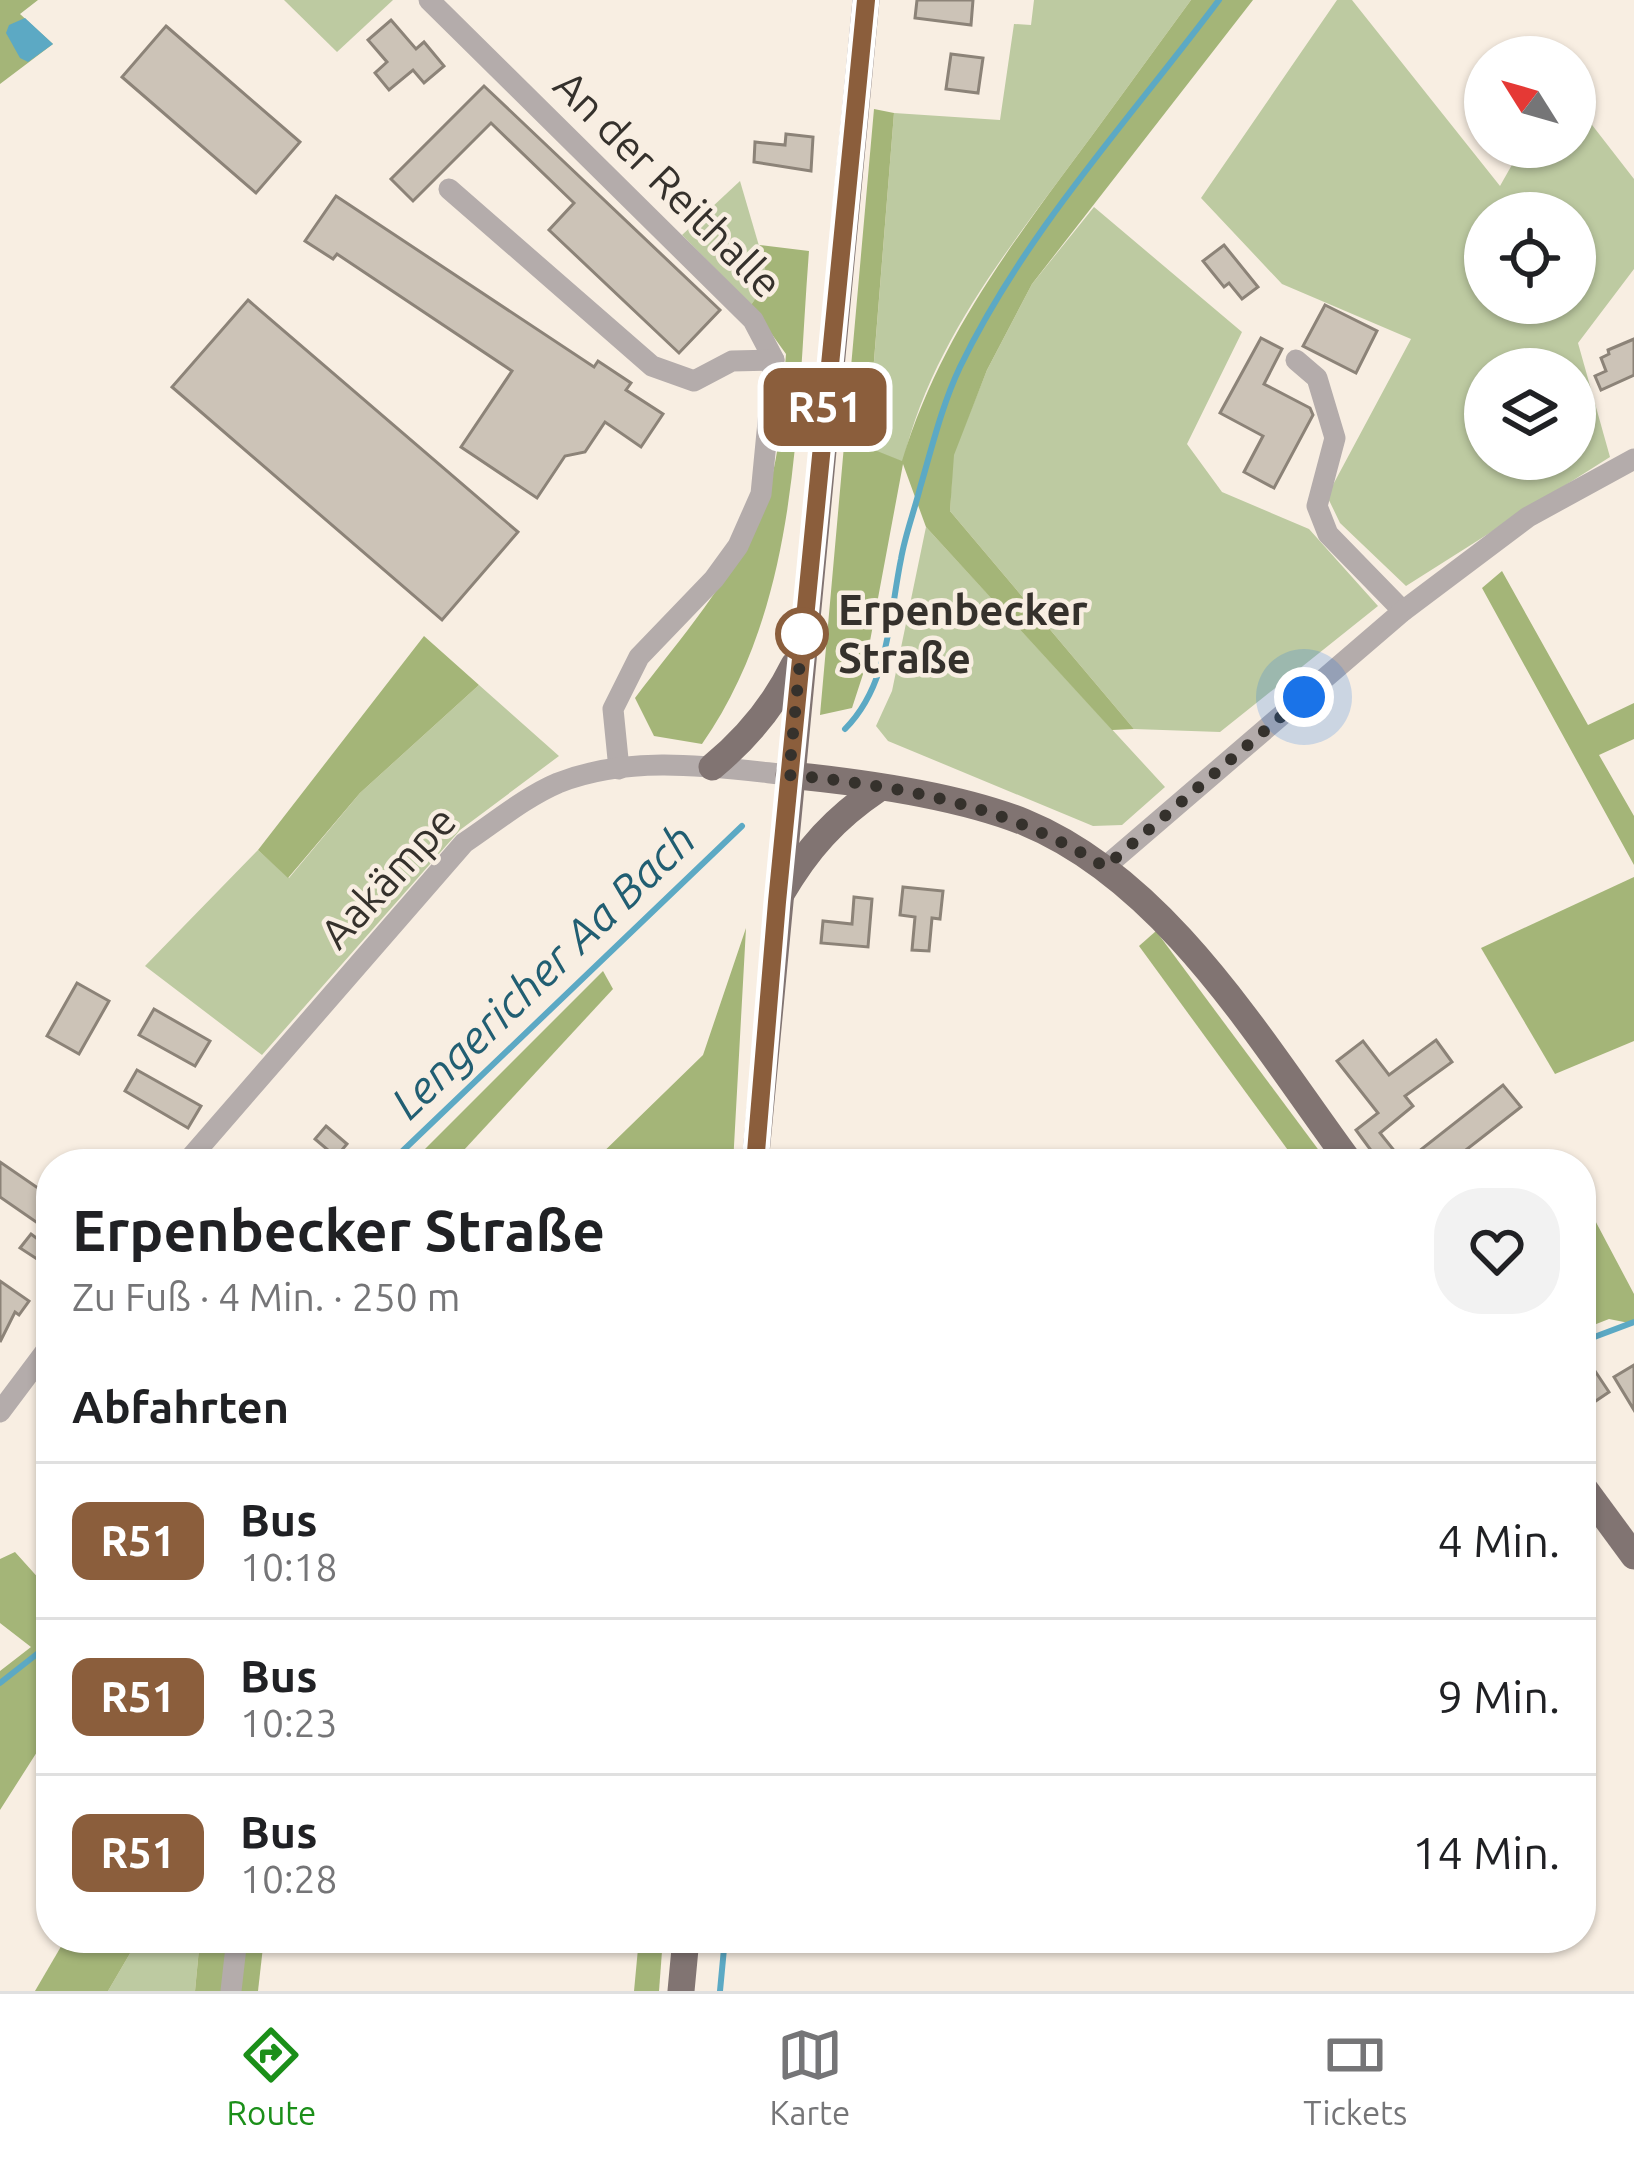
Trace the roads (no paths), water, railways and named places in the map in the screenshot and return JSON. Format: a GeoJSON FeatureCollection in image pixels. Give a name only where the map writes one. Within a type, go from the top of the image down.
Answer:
{"type":"FeatureCollection","features":[{"type":"Feature","properties":{"kind":"main road"},"geometry":{"type":"LineString","coordinates":[[756,1149],[866,0]]}},
{"type":"Feature","properties":{"kind":"main road"},"geometry":{"type":"LineString","coordinates":[[712,767],[781,693],[801,650]]}},
{"type":"Feature","properties":{"kind":"main road"},"geometry":{"type":"LineString","coordinates":[[789,775],[979,807],[1024,822],[1105,867],[1172,927],[1341,1149]]}},
{"type":"Feature","properties":{"kind":"main road"},"geometry":{"type":"LineString","coordinates":[[777,902],[814,842],[840,815],[878,789]]}},
{"type":"Feature","properties":{"kind":"main road"},"geometry":{"type":"LineString","coordinates":[[1596,1504],[1633,1552]]}},
{"type":"Feature","properties":{"kind":"main road"},"geometry":{"type":"LineString","coordinates":[[681,1991],[685,1953]]}},
{"type":"Feature","properties":{"kind":"street","name":"An der Reithalle"},"geometry":{"type":"LineString","coordinates":[[429,0],[753,320],[774,360],[761,494],[738,546],[714,579],[639,657],[613,709],[619,769]]}},
{"type":"Feature","properties":{"kind":"street"},"geometry":{"type":"LineString","coordinates":[[448,189],[652,366],[694,381],[732,361],[774,360]]}},
{"type":"Feature","properties":{"kind":"street"},"geometry":{"type":"LineString","coordinates":[[1296,360],[1317,378],[1335,438],[1317,506],[1328,534],[1403,611]]}},
{"type":"Feature","properties":{"kind":"street"},"geometry":{"type":"LineString","coordinates":[[1105,867],[1403,611],[1528,517],[1634,459]]}},
{"type":"Feature","properties":{"kind":"street","name":"Aakämpe"},"geometry":{"type":"LineString","coordinates":[[198,1149],[464,843],[559,783],[619,769],[653,764],[789,775]]}},
{"type":"Feature","properties":{"kind":"street"},"geometry":{"type":"LineString","coordinates":[[0,1412],[36,1364]]}},
{"type":"Feature","properties":{"kind":"street"},"geometry":{"type":"LineString","coordinates":[[231,1991],[235,1953]]}},
{"type":"Feature","properties":{"kind":"water"},"geometry":{"type":"Polygon","coordinates":[[[25,18],[53,44],[28,62],[20,58],[6,33],[9,25],[25,18]]]}},
{"type":"Feature","properties":{"kind":"waterway","name":"Lengericher Aa Bach"},"geometry":{"type":"LineString","coordinates":[[845,729],[860,711],[879,671],[905,541],[960,367],[986,317],[1047,223],[1219,0]]}},
{"type":"Feature","properties":{"kind":"waterway","name":"Lengericher Aa Bach"},"geometry":{"type":"LineString","coordinates":[[405,1149],[742,826]]}},
{"type":"Feature","properties":{"kind":"waterway"},"geometry":{"type":"LineString","coordinates":[[1596,1336],[1634,1322]]}},
{"type":"Feature","properties":{"kind":"waterway","name":"Lengericher Aa Bach"},"geometry":{"type":"LineString","coordinates":[[0,1683],[36,1655]]}},
{"type":"Feature","properties":{"kind":"waterway"},"geometry":{"type":"LineString","coordinates":[[720,1991],[724,1953]]}},
{"type":"Feature","properties":{"kind":"place","name":"Erpenbecker Straße"},"geometry":{"type":"Point","coordinates":[802,634]}}]}
